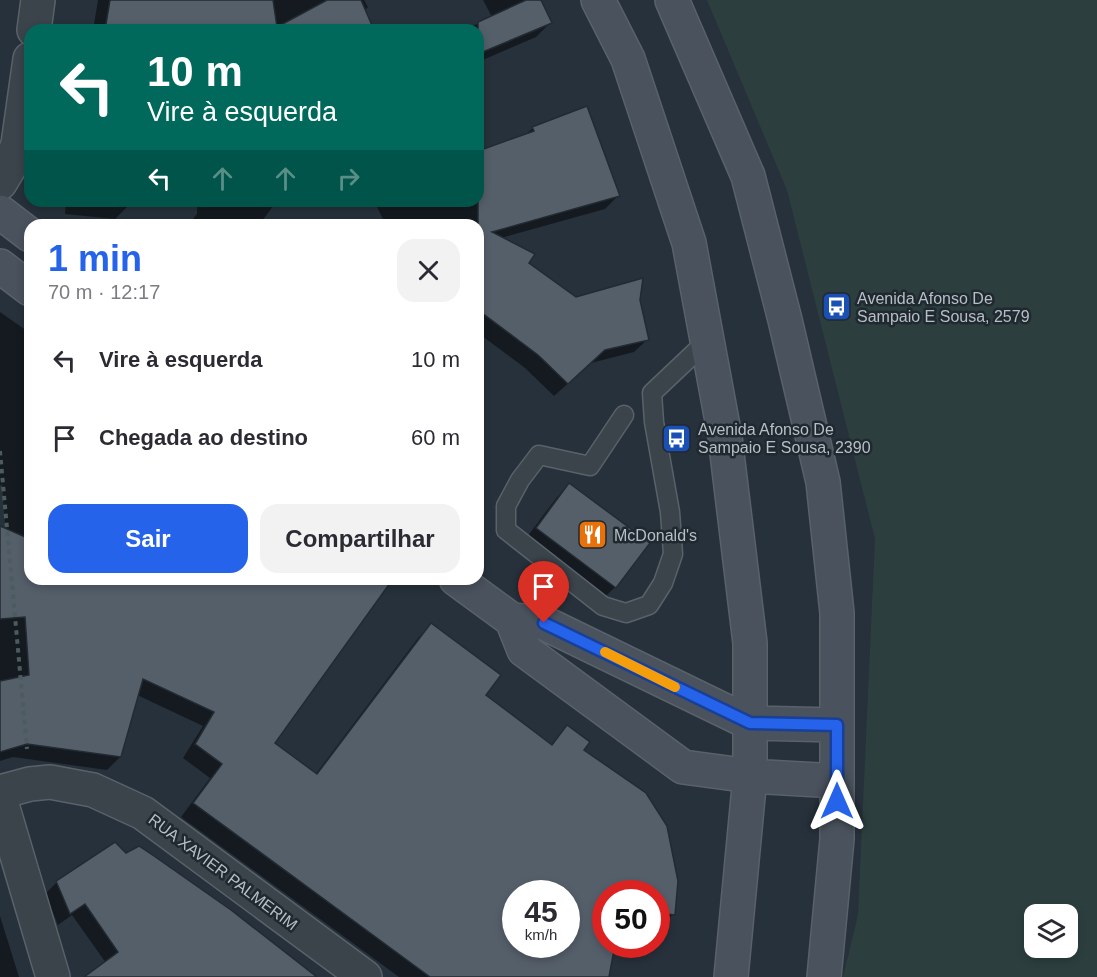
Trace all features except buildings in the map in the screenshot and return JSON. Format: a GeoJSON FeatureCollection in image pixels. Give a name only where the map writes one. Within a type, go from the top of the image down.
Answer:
{"type":"FeatureCollection","features":[{"type":"Feature","properties":{"kind":"main road"},"geometry":{"type":"LineString","coordinates":[[598,0],[628,58],[689,243],[725,437],[750,643],[750,776],[731,977]]}},
{"type":"Feature","properties":{"kind":"main road"},"geometry":{"type":"LineString","coordinates":[[672,0],[748,176],[823,482],[837,613],[837,839],[824,977]]}},
{"type":"Feature","properties":{"kind":"main road"},"geometry":{"type":"LineString","coordinates":[[0,212],[24,230]]}},
{"type":"Feature","properties":{"kind":"main road"},"geometry":{"type":"LineString","coordinates":[[0,266],[24,284]]}},
{"type":"Feature","properties":{"kind":"main road"},"geometry":{"type":"LineString","coordinates":[[464,585],[512,620],[544,623],[750,723],[837,725]]}},
{"type":"Feature","properties":{"kind":"main road"},"geometry":{"type":"LineString","coordinates":[[512,620],[524,650],[683,767],[750,776],[837,782]]}},
{"type":"Feature","properties":{"kind":"street"},"geometry":{"type":"LineString","coordinates":[[35,24],[38,0]]}},
{"type":"Feature","properties":{"kind":"street"},"geometry":{"type":"LineString","coordinates":[[0,183],[9,168],[18,144],[24,102]]}},
{"type":"Feature","properties":{"kind":"street","name":"RUA XAVIER PALMERIM"},"geometry":{"type":"LineString","coordinates":[[15,788],[50,783],[93,790],[143,813],[365,977]]}},
{"type":"Feature","properties":{"kind":"street"},"geometry":{"type":"LineString","coordinates":[[0,798],[53,977]]}},
{"type":"Feature","properties":{"kind":"lane"},"geometry":{"type":"LineString","coordinates":[[624,415],[590,466],[539,455],[520,480],[506,506],[506,530],[603,606],[626,612],[649,605],[663,583],[673,554],[670,512],[654,422],[652,393],[708,341]]}},
{"type":"Feature","properties":{"kind":"path"},"geometry":{"type":"LineString","coordinates":[[0,451],[15,788]]}},
{"type":"Feature","properties":{"kind":"green space"},"geometry":{"type":"Polygon","coordinates":[[[707,0],[1097,0],[1097,977],[843,977],[858,915],[875,539],[787,190],[707,0]]]}},
{"type":"Feature","properties":{"kind":"slow traffic"},"geometry":{"type":"LineString","coordinates":[[605,652],[675,687]]}},
{"type":"Feature","properties":{"kind":"place","name":"Avenida Afonso De Sampaio E Sousa, 2579"},"geometry":{"type":"Point","coordinates":[836,307]}},
{"type":"Feature","properties":{"kind":"place","name":"Avenida Afonso De Sampaio E Sousa, 2390"},"geometry":{"type":"Point","coordinates":[677,438]}},
{"type":"Feature","properties":{"kind":"place","name":"McDonald's"},"geometry":{"type":"Point","coordinates":[593,535]}},
{"type":"Feature","properties":{"kind":"route"},"geometry":{"type":"LineString","coordinates":[[544,623],[750,723],[837,725],[837,801]]}}]}
